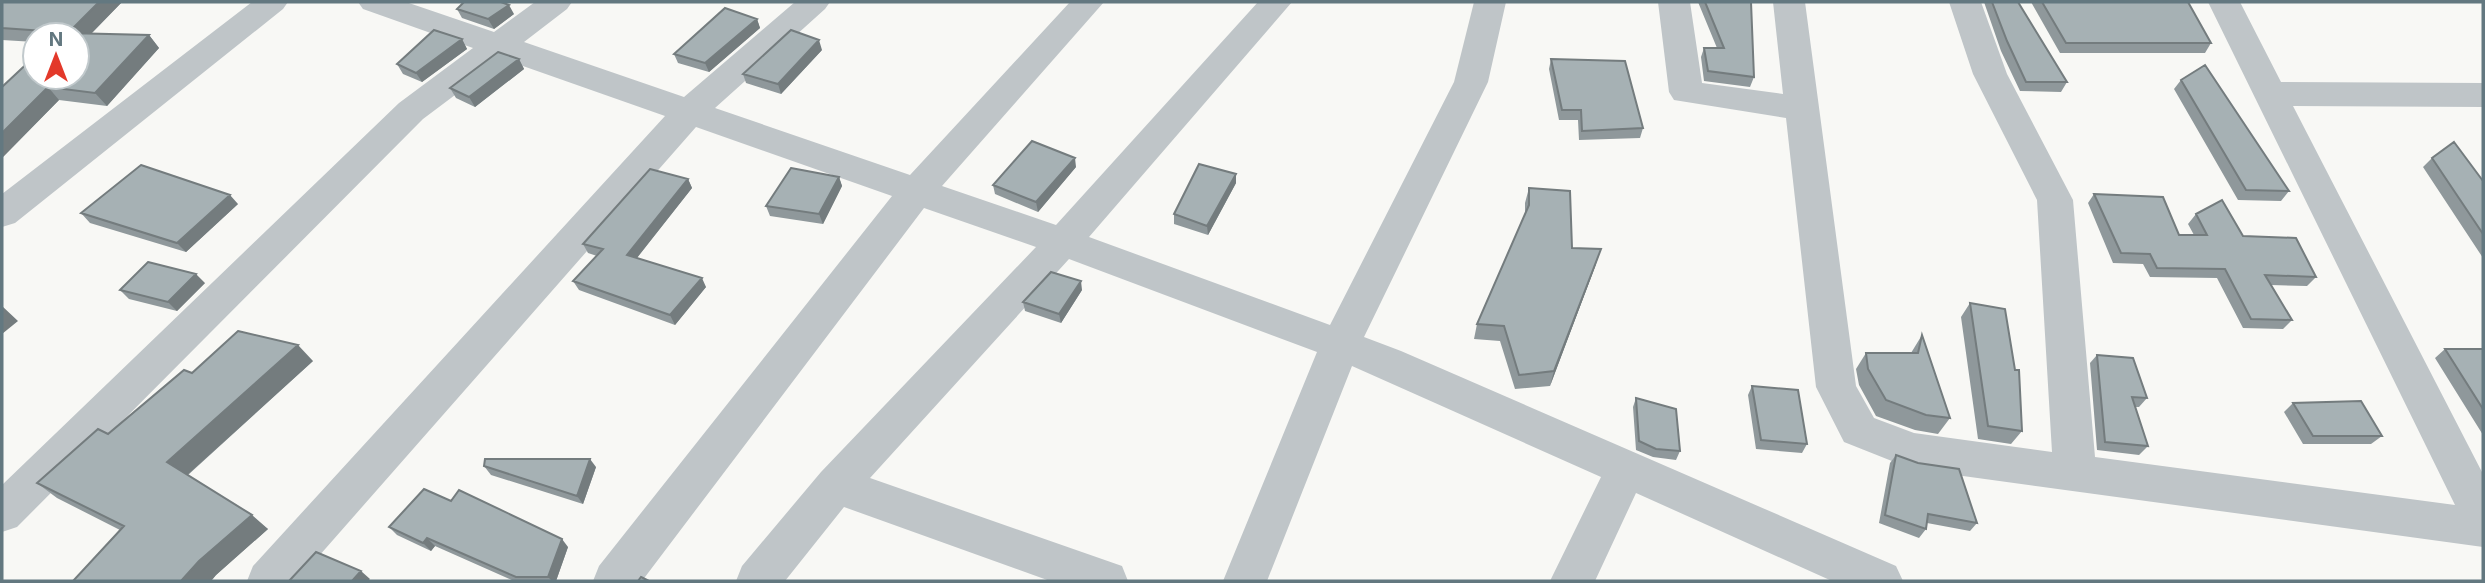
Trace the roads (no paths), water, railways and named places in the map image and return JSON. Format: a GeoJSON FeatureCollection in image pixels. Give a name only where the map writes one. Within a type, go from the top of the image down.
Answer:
{"type":"FeatureCollection","features":[{"type":"Feature","properties":{"kind":"street"},"geometry":{"type":"LineString","coordinates":[[2,213],[272,2]]}},
{"type":"Feature","properties":{"kind":"street"},"geometry":{"type":"LineString","coordinates":[[374,2],[1063,242],[1387,362],[1880,581]]}},
{"type":"Feature","properties":{"kind":"street"},"geometry":{"type":"LineString","coordinates":[[2,513],[411,111],[556,2]]}},
{"type":"Feature","properties":{"kind":"street"},"geometry":{"type":"LineString","coordinates":[[269,581],[689,112],[814,2]]}},
{"type":"Feature","properties":{"kind":"street"},"geometry":{"type":"LineString","coordinates":[[615,581],[917,191],[1088,2]]}},
{"type":"Feature","properties":{"kind":"street"},"geometry":{"type":"LineString","coordinates":[[758,581],[836,485],[1063,242],[1276,2]]}},
{"type":"Feature","properties":{"kind":"street"},"geometry":{"type":"LineString","coordinates":[[1245,581],[1340,345],[1471,82],[1490,2]]}},
{"type":"Feature","properties":{"kind":"street"},"geometry":{"type":"LineString","coordinates":[[1674,2],[1686,92],[1803,109]]}},
{"type":"Feature","properties":{"kind":"street"},"geometry":{"type":"LineString","coordinates":[[1789,2],[1836,387],[1859,430],[1912,451],[2075,473],[2480,508]]}},
{"type":"Feature","properties":{"kind":"street"},"geometry":{"type":"LineString","coordinates":[[1965,2],[1990,74],[2055,200],[2075,473]]}},
{"type":"Feature","properties":{"kind":"street"},"geometry":{"type":"LineString","coordinates":[[2224,2],[2480,508]]}},
{"type":"Feature","properties":{"kind":"street"},"geometry":{"type":"LineString","coordinates":[[2269,94],[2483,95]]}},
{"type":"Feature","properties":{"kind":"street"},"geometry":{"type":"LineString","coordinates":[[1572,581],[1626,469]]}},
{"type":"Feature","properties":{"kind":"street"},"geometry":{"type":"LineString","coordinates":[[836,485],[1106,581]]}}]}
